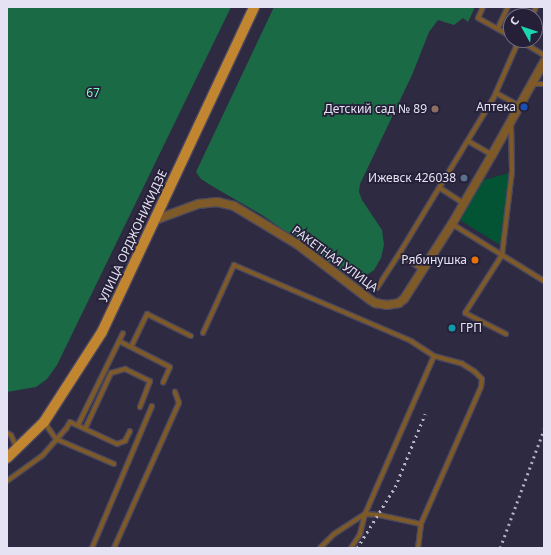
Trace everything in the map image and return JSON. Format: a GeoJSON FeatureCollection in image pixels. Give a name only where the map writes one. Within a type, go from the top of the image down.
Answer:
{"type":"FeatureCollection","features":[{"type":"Feature","properties":{"kind":"main road","name":"УЛИЦА ОРДЖОНИКИДЗЕ"},"geometry":{"type":"LineString","coordinates":[[9,456],[44,422],[102,332],[254,7]]}},
{"type":"Feature","properties":{"kind":"street","name":"РАКЕТНАЯ УЛИЦА"},"geometry":{"type":"LineString","coordinates":[[155,220],[198,204],[217,202],[234,206],[297,244],[369,299],[381,304],[393,305],[404,299],[452,224],[533,84],[544,62]]}},
{"type":"Feature","properties":{"kind":"lane"},"geometry":{"type":"LineString","coordinates":[[483,7],[478,18],[503,31]]}},
{"type":"Feature","properties":{"kind":"lane"},"geometry":{"type":"LineString","coordinates":[[498,28],[508,7]]}},
{"type":"Feature","properties":{"kind":"lane"},"geometry":{"type":"LineString","coordinates":[[377,288],[440,188],[496,93],[516,48]]}},
{"type":"Feature","properties":{"kind":"lane"},"geometry":{"type":"LineString","coordinates":[[532,48],[544,55]]}},
{"type":"Feature","properties":{"kind":"lane"},"geometry":{"type":"LineString","coordinates":[[533,84],[544,84]]}},
{"type":"Feature","properties":{"kind":"lane"},"geometry":{"type":"LineString","coordinates":[[496,93],[519,107]]}},
{"type":"Feature","properties":{"kind":"lane"},"geometry":{"type":"LineString","coordinates":[[506,334],[465,313],[502,255],[512,171],[511,122]]}},
{"type":"Feature","properties":{"kind":"lane"},"geometry":{"type":"LineString","coordinates":[[468,141],[492,156]]}},
{"type":"Feature","properties":{"kind":"lane"},"geometry":{"type":"LineString","coordinates":[[440,188],[463,203]]}},
{"type":"Feature","properties":{"kind":"lane"},"geometry":{"type":"LineString","coordinates":[[452,224],[544,281]]}},
{"type":"Feature","properties":{"kind":"lane"},"geometry":{"type":"LineString","coordinates":[[399,254],[423,270]]}},
{"type":"Feature","properties":{"kind":"lane"},"geometry":{"type":"LineString","coordinates":[[203,333],[234,265],[411,341],[434,356],[461,363],[482,378],[481,387],[421,524],[418,548]]}},
{"type":"Feature","properties":{"kind":"lane"},"geometry":{"type":"LineString","coordinates":[[131,347],[146,314],[191,336]]}},
{"type":"Feature","properties":{"kind":"lane"},"geometry":{"type":"LineString","coordinates":[[78,425],[123,333]]}},
{"type":"Feature","properties":{"kind":"lane"},"geometry":{"type":"LineString","coordinates":[[119,341],[170,368],[163,383]]}},
{"type":"Feature","properties":{"kind":"lane"},"geometry":{"type":"LineString","coordinates":[[351,548],[360,534],[365,514],[434,356]]}},
{"type":"Feature","properties":{"kind":"lane"},"geometry":{"type":"LineString","coordinates":[[85,429],[111,374],[125,369],[150,381],[140,407]]}},
{"type":"Feature","properties":{"kind":"lane"},"geometry":{"type":"LineString","coordinates":[[114,548],[179,403],[175,392]]}},
{"type":"Feature","properties":{"kind":"lane"},"geometry":{"type":"LineString","coordinates":[[92,548],[152,406]]}},
{"type":"Feature","properties":{"kind":"lane"},"geometry":{"type":"LineString","coordinates":[[44,422],[56,439],[114,464]]}},
{"type":"Feature","properties":{"kind":"lane"},"geometry":{"type":"LineString","coordinates":[[7,480],[43,455],[66,429],[70,422],[117,444],[125,441],[130,431]]}},
{"type":"Feature","properties":{"kind":"lane"},"geometry":{"type":"LineString","coordinates":[[7,433],[11,435],[16,444],[9,456]]}},
{"type":"Feature","properties":{"kind":"lane"},"geometry":{"type":"LineString","coordinates":[[320,548],[334,534],[365,514],[378,515],[421,524]]}},
{"type":"Feature","properties":{"kind":"green space","name":"67"},"geometry":{"type":"Polygon","coordinates":[[[7,7],[231,7],[57,365],[47,379],[36,387],[7,392],[7,7]]]}},
{"type":"Feature","properties":{"kind":"green space"},"geometry":{"type":"Polygon","coordinates":[[[274,7],[475,7],[468,22],[463,18],[454,25],[438,20],[429,32],[412,75],[360,184],[359,192],[362,200],[382,230],[384,245],[381,258],[374,270],[361,279],[347,274],[262,215],[201,179],[196,172],[274,7]]]}},
{"type":"Feature","properties":{"kind":"green space"},"geometry":{"type":"Polygon","coordinates":[[[509,173],[500,245],[458,219],[484,180],[509,173]]]}},
{"type":"Feature","properties":{"kind":"railway"},"geometry":{"type":"LineString","coordinates":[[357,548],[395,487],[425,414]]}},
{"type":"Feature","properties":{"kind":"railway"},"geometry":{"type":"LineString","coordinates":[[500,548],[544,429]]}},
{"type":"Feature","properties":{"kind":"place","name":"Аптека"},"geometry":{"type":"Point","coordinates":[524,107]}},
{"type":"Feature","properties":{"kind":"place","name":"Детский сад № 89"},"geometry":{"type":"Point","coordinates":[435,109]}},
{"type":"Feature","properties":{"kind":"place","name":"Ижевск 426038"},"geometry":{"type":"Point","coordinates":[464,178]}},
{"type":"Feature","properties":{"kind":"place","name":"Рябинушка"},"geometry":{"type":"Point","coordinates":[475,260]}},
{"type":"Feature","properties":{"kind":"place","name":"ГРП"},"geometry":{"type":"Point","coordinates":[452,328]}}]}
